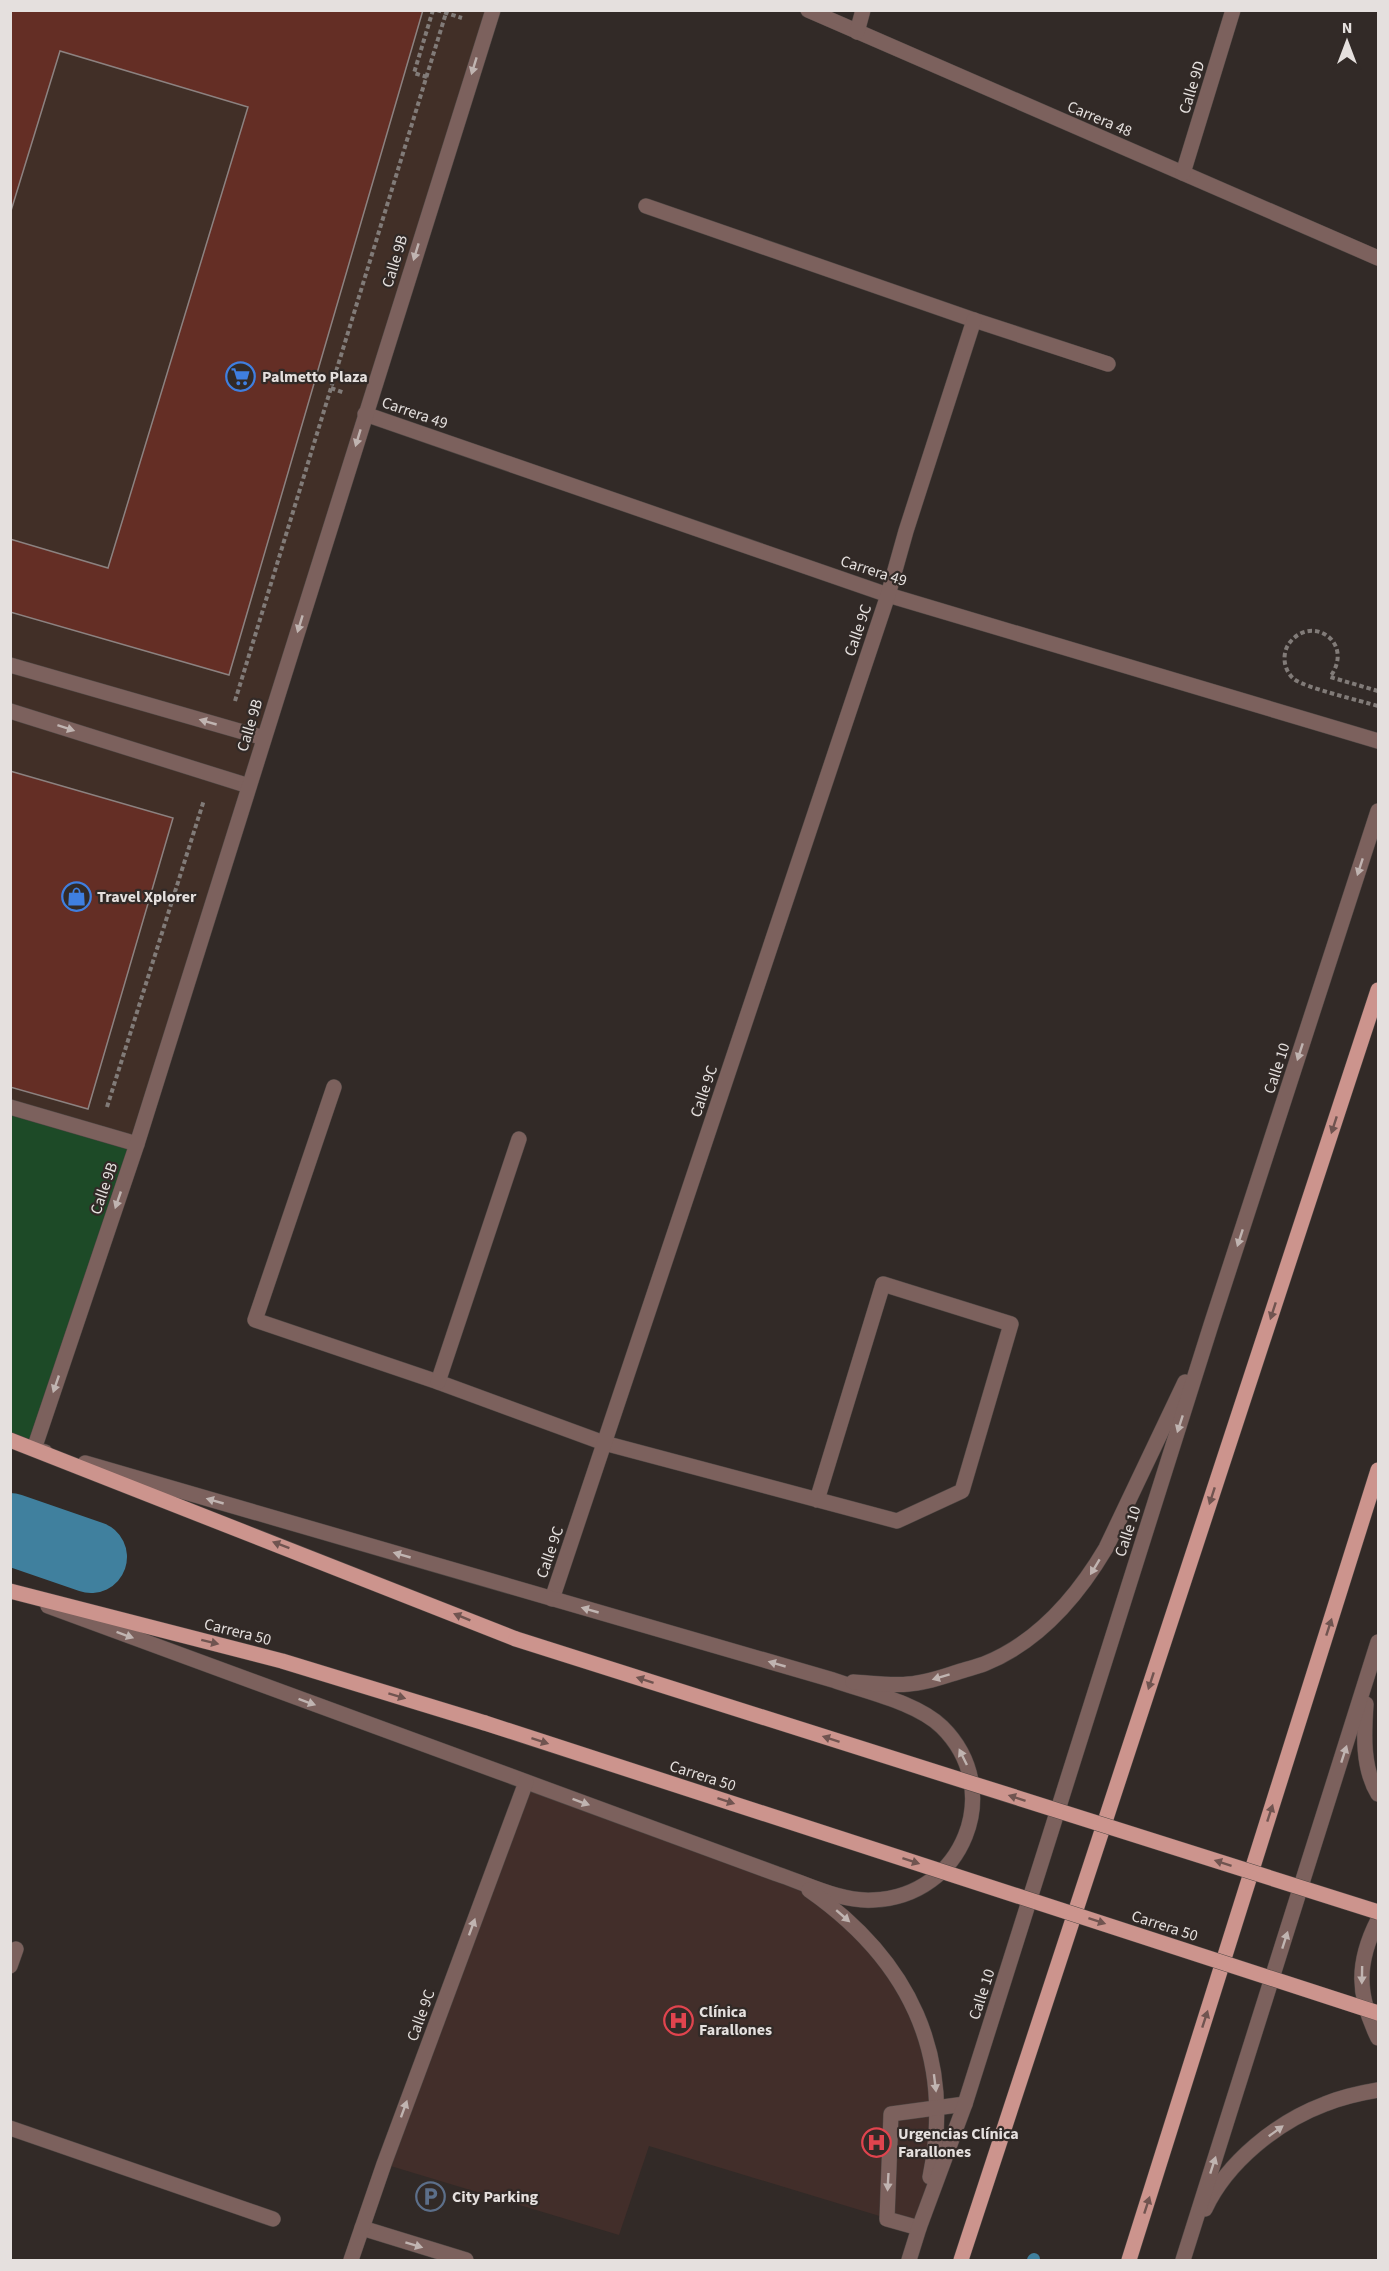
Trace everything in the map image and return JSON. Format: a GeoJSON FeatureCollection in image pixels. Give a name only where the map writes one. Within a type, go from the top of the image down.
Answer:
{"type":"FeatureCollection","features":[{"type":"Feature","properties":{"kind":"main road"},"geometry":{"type":"LineString","coordinates":[[961,2260],[1378,990]]}},
{"type":"Feature","properties":{"kind":"main road"},"geometry":{"type":"LineString","coordinates":[[10,1440],[516,1639],[1378,1912]]}},
{"type":"Feature","properties":{"kind":"main road"},"geometry":{"type":"LineString","coordinates":[[1129,2260],[1378,1470]]}},
{"type":"Feature","properties":{"kind":"main road","name":"Carrera 50"},"geometry":{"type":"LineString","coordinates":[[10,1592],[282,1661],[485,1723],[1378,2013]]}},
{"type":"Feature","properties":{"kind":"street","name":"Calle 9B"},"geometry":{"type":"LineString","coordinates":[[34,1449],[137,1144],[493,10]]}},
{"type":"Feature","properties":{"kind":"street","name":"Carrera 48"},"geometry":{"type":"LineString","coordinates":[[808,10],[1378,258]]}},
{"type":"Feature","properties":{"kind":"street"},"geometry":{"type":"LineString","coordinates":[[857,32],[863,10]]}},
{"type":"Feature","properties":{"kind":"street","name":"Calle 9D"},"geometry":{"type":"LineString","coordinates":[[1183,173],[1233,10]]}},
{"type":"Feature","properties":{"kind":"street"},"geometry":{"type":"LineString","coordinates":[[646,206],[1108,364]]}},
{"type":"Feature","properties":{"kind":"street","name":"Calle 9C"},"geometry":{"type":"LineString","coordinates":[[552,1599],[888,595],[906,531],[974,320]]}},
{"type":"Feature","properties":{"kind":"street","name":"Carrera 49"},"geometry":{"type":"LineString","coordinates":[[365,414],[888,595],[1378,741]]}},
{"type":"Feature","properties":{"kind":"street"},"geometry":{"type":"LineString","coordinates":[[10,664],[264,738]]}},
{"type":"Feature","properties":{"kind":"street"},"geometry":{"type":"LineString","coordinates":[[10,711],[249,786]]}},
{"type":"Feature","properties":{"kind":"street","name":"Calle 10"},"geometry":{"type":"LineString","coordinates":[[909,2260],[965,2104],[1211,1325],[1378,811]]}},
{"type":"Feature","properties":{"kind":"street"},"geometry":{"type":"LineString","coordinates":[[334,1087],[255,1320],[604,1443],[817,1500],[897,1521],[962,1491],[1011,1324],[883,1284],[817,1500]]}},
{"type":"Feature","properties":{"kind":"street"},"geometry":{"type":"LineString","coordinates":[[10,1107],[137,1144]]}},
{"type":"Feature","properties":{"kind":"street"},"geometry":{"type":"LineString","coordinates":[[438,1383],[519,1139]]}},
{"type":"Feature","properties":{"kind":"street"},"geometry":{"type":"LineString","coordinates":[[833,1680],[909,1684],[939,1679],[985,1664],[1010,1652],[1032,1638],[1052,1620],[1091,1574],[1106,1548],[1211,1325]]}},
{"type":"Feature","properties":{"kind":"street"},"geometry":{"type":"LineString","coordinates":[[34,1449],[833,1680],[921,1712],[940,1726],[951,1738],[967,1765],[973,1788],[973,1812],[966,1836],[955,1857],[939,1875],[920,1889],[897,1897],[873,1900],[848,1898],[777,1874]]}},
{"type":"Feature","properties":{"kind":"street","name":"Carrera 50"},"geometry":{"type":"LineString","coordinates":[[10,1592],[777,1874]]}},
{"type":"Feature","properties":{"kind":"street"},"geometry":{"type":"LineString","coordinates":[[1183,2260],[1367,1683],[1378,1642]]}},
{"type":"Feature","properties":{"kind":"street"},"geometry":{"type":"LineString","coordinates":[[1367,1683],[1364,1742],[1374,1788],[1378,1794]]}},
{"type":"Feature","properties":{"kind":"street","name":"Calle 9C"},"geometry":{"type":"LineString","coordinates":[[351,2260],[526,1782]]}},
{"type":"Feature","properties":{"kind":"street"},"geometry":{"type":"LineString","coordinates":[[777,1874],[806,1888],[858,1929],[892,1970],[914,2008],[923,2032],[933,2074],[937,2108],[936,2149],[919,2228],[887,2219],[891,2114],[937,2108],[965,2104]]}},
{"type":"Feature","properties":{"kind":"street"},"geometry":{"type":"LineString","coordinates":[[1378,1920],[1367,1942],[1362,1966],[1362,1991],[1367,2015],[1378,2038]]}},
{"type":"Feature","properties":{"kind":"street"},"geometry":{"type":"LineString","coordinates":[[10,1966],[16,1949]]}},
{"type":"Feature","properties":{"kind":"street"},"geometry":{"type":"LineString","coordinates":[[1189,2241],[1209,2199],[1239,2162],[1275,2131],[1324,2104],[1378,2090]]}},
{"type":"Feature","properties":{"kind":"street"},"geometry":{"type":"LineString","coordinates":[[10,2128],[273,2219]]}},
{"type":"Feature","properties":{"kind":"street"},"geometry":{"type":"LineString","coordinates":[[362,2228],[466,2260]]}},
{"type":"Feature","properties":{"kind":"path"},"geometry":{"type":"LineString","coordinates":[[427,77],[414,73],[433,10]]}},
{"type":"Feature","properties":{"kind":"path"},"geometry":{"type":"LineString","coordinates":[[227,728],[446,13],[437,10]]}},
{"type":"Feature","properties":{"kind":"path"},"geometry":{"type":"LineString","coordinates":[[1378,691],[1330,677],[1338,667],[1338,650],[1332,640],[1317,631],[1307,631],[1291,640],[1287,647],[1285,660],[1287,669],[1293,678],[1305,684],[1378,706]]}},
{"type":"Feature","properties":{"kind":"path"},"geometry":{"type":"LineString","coordinates":[[99,1133],[212,774]]}},
{"type":"Feature","properties":{"kind":"shaded area"},"geometry":{"type":"Polygon","coordinates":[[[10,11],[493,11],[137,1144],[11,1107],[10,11]]]}},
{"type":"Feature","properties":{"kind":"shaded area","name":"Clínica Farallones"},"geometry":{"type":"Polygon","coordinates":[[[526,1782],[777,1874],[858,1929],[923,2032],[936,2149],[919,2228],[649,2146],[619,2235],[384,2164],[526,1782]]]}},
{"type":"Feature","properties":{"kind":"green space"},"geometry":{"type":"Polygon","coordinates":[[[10,1107],[137,1144],[34,1449],[11,1440],[10,1107]]]}},
{"type":"Feature","properties":{"kind":"building","name":"Palmetto Plaza"},"geometry":{"type":"Polygon","coordinates":[[[10,10],[423,10],[229,675],[10,612],[10,539],[108,568],[248,107],[60,51],[10,214],[10,10]]]}},
{"type":"Feature","properties":{"kind":"building"},"geometry":{"type":"Polygon","coordinates":[[[10,771],[173,818],[88,1109],[10,1087],[10,771]]]}},
{"type":"Feature","properties":{"kind":"waterway"},"geometry":{"type":"LineString","coordinates":[[10,1529],[91,1557]]}},
{"type":"Feature","properties":{"kind":"place","name":"Palmetto Plaza"},"geometry":{"type":"Point","coordinates":[241,376]}},
{"type":"Feature","properties":{"kind":"place","name":"Travel Xplorer"},"geometry":{"type":"Point","coordinates":[76,896]}},
{"type":"Feature","properties":{"kind":"place","name":"Clínica Farallones"},"geometry":{"type":"Point","coordinates":[678,2020]}},
{"type":"Feature","properties":{"kind":"place","name":"Urgencias Clínica Farallones"},"geometry":{"type":"Point","coordinates":[877,2142]}},
{"type":"Feature","properties":{"kind":"place","name":"City Parking"},"geometry":{"type":"Point","coordinates":[431,2196]}}]}
